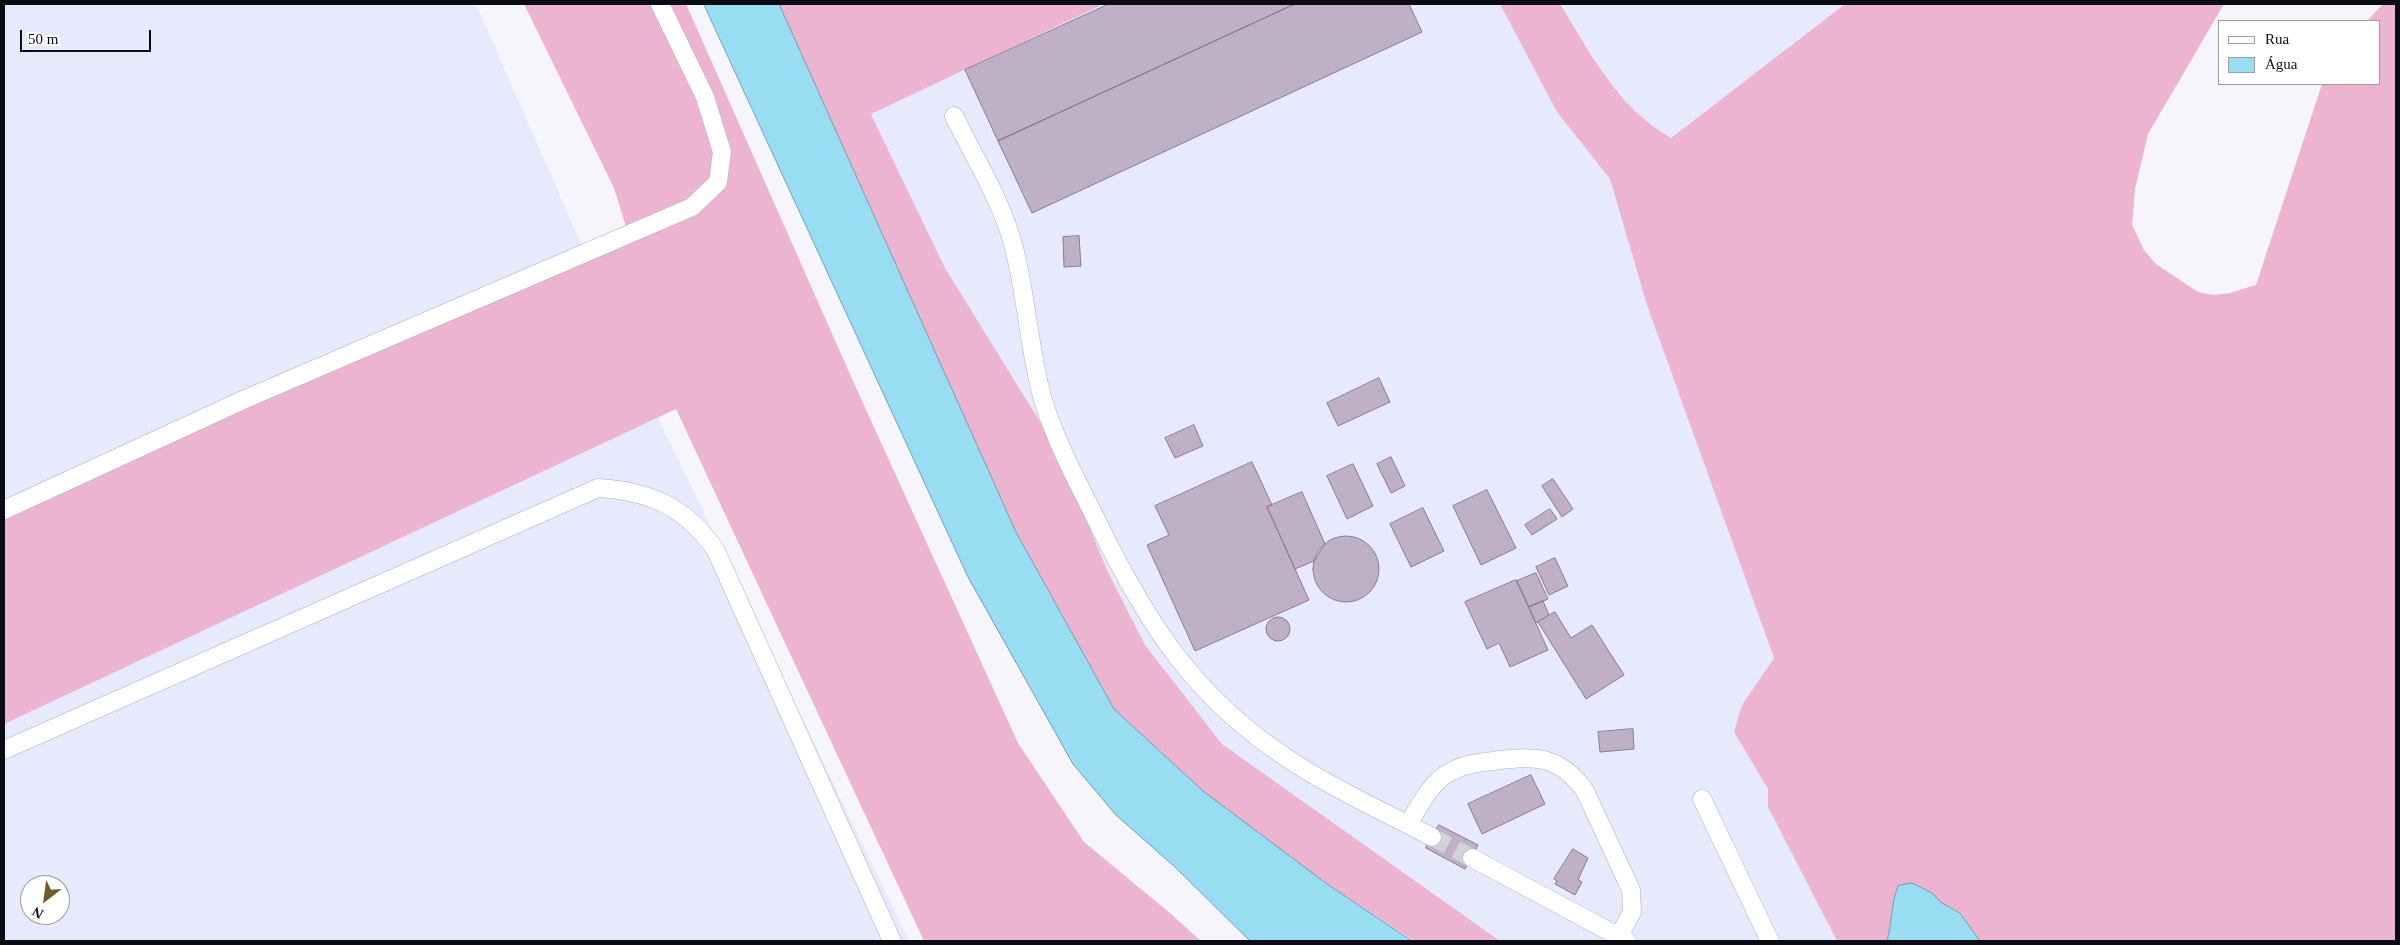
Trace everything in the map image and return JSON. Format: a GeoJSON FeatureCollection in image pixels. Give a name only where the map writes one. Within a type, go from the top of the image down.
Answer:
{"type":"FeatureCollection","features":[{"type":"Feature","properties":{"kind":"lane"},"geometry":{"type":"LineString","coordinates":[[4,510],[243,400],[692,207],[718,182],[722,152],[705,97],[660,4]]}},
{"type":"Feature","properties":{"kind":"lane"},"geometry":{"type":"LineString","coordinates":[[954,116],[1001,210],[1011,236],[1038,378],[1055,435],[1119,567],[1148,619],[1197,681],[1247,729],[1296,764],[1432,837]]}},
{"type":"Feature","properties":{"kind":"lane"},"geometry":{"type":"LineString","coordinates":[[4,750],[598,488],[626,490],[653,497],[690,520],[705,534],[716,551],[892,941]]}},
{"type":"Feature","properties":{"kind":"lane"},"geometry":{"type":"LineString","coordinates":[[1408,824],[1428,792],[1438,781],[1464,765],[1534,757],[1560,766],[1578,781],[1585,791],[1631,890],[1632,912],[1623,939],[1472,858]]}},
{"type":"Feature","properties":{"kind":"lane"},"geometry":{"type":"LineString","coordinates":[[1702,800],[1770,941]]}},
{"type":"Feature","properties":{"kind":"shaded area"},"geometry":{"type":"Polygon","coordinates":[[[4,4],[476,4],[649,399],[909,941],[4,941],[4,4]]]}},
{"type":"Feature","properties":{"kind":"shaded area"},"geometry":{"type":"Polygon","coordinates":[[[524,4],[686,4],[857,390],[1018,743],[1084,842],[1201,941],[924,941],[676,409],[4,724],[4,517],[627,230],[614,188],[524,4]]]}},
{"type":"Feature","properties":{"kind":"shaded area"},"geometry":{"type":"Polygon","coordinates":[[[779,4],[1104,4],[871,114],[945,268],[1058,451],[1107,570],[1145,645],[1222,744],[1500,941],[1414,941],[1327,884],[1203,791],[1114,709],[1016,532],[779,4]]]}},
{"type":"Feature","properties":{"kind":"shaded area"},"geometry":{"type":"Polygon","coordinates":[[[1104,4],[1500,4],[1557,112],[1610,179],[1647,305],[1774,658],[1742,705],[1734,732],[1768,789],[1768,807],[1837,941],[1500,941],[1222,744],[1145,645],[1107,570],[945,268],[871,113],[1104,4]]]}},
{"type":"Feature","properties":{"kind":"shaded area"},"geometry":{"type":"Polygon","coordinates":[[[1500,4],[1560,4],[1595,61],[1621,95],[1635,111],[1671,138],[1845,4],[2224,4],[2148,134],[2135,189],[2132,225],[2144,250],[2156,264],[2198,292],[2213,295],[2230,293],[2256,285],[2322,85],[2380,85],[2380,20],[2368,20],[2383,4],[2396,4],[2396,941],[1980,941],[1960,913],[1942,903],[1932,893],[1898,887],[1887,941],[1837,941],[1768,807],[1768,789],[1734,732],[1742,705],[1774,658],[1647,305],[1610,179],[1557,112],[1500,4]]]}},
{"type":"Feature","properties":{"kind":"shaded area"},"geometry":{"type":"Polygon","coordinates":[[[1560,4],[1845,4],[1671,138],[1649,125],[1613,88],[1560,4]]]}},
{"type":"Feature","properties":{"kind":"water"},"geometry":{"type":"Polygon","coordinates":[[[704,4],[779,4],[1016,532],[1114,709],[1203,791],[1327,884],[1412,941],[1250,941],[1175,867],[1116,815],[1073,764],[968,577],[704,4]]]}},
{"type":"Feature","properties":{"kind":"water"},"geometry":{"type":"Polygon","coordinates":[[[1912,883],[1932,893],[1942,903],[1960,913],[1980,941],[1887,941],[1898,886],[1912,883]]]}},
{"type":"Feature","properties":{"kind":"building"},"geometry":{"type":"Polygon","coordinates":[[[1109,4],[1295,4],[998,141],[965,70],[1109,4]]]}},
{"type":"Feature","properties":{"kind":"building"},"geometry":{"type":"Polygon","coordinates":[[[1295,4],[1409,4],[1422,32],[1032,213],[998,141],[1295,4]]]}},
{"type":"Feature","properties":{"kind":"building"},"geometry":{"type":"Polygon","coordinates":[[[1079,236],[1081,266],[1064,267],[1063,237],[1079,236]]]}},
{"type":"Feature","properties":{"kind":"building"},"geometry":{"type":"Polygon","coordinates":[[[1379,378],[1390,402],[1338,426],[1327,403],[1379,378]]]}},
{"type":"Feature","properties":{"kind":"building"},"geometry":{"type":"Polygon","coordinates":[[[1194,425],[1203,446],[1175,458],[1165,438],[1194,425]]]}},
{"type":"Feature","properties":{"kind":"building"},"geometry":{"type":"Polygon","coordinates":[[[1391,457],[1405,486],[1391,493],[1377,464],[1391,457]]]}},
{"type":"Feature","properties":{"kind":"building"},"geometry":{"type":"Polygon","coordinates":[[[1252,462],[1272,505],[1267,507],[1309,600],[1195,651],[1147,545],[1169,535],[1155,506],[1252,462]]]}},
{"type":"Feature","properties":{"kind":"building"},"geometry":{"type":"Polygon","coordinates":[[[1353,464],[1373,506],[1347,519],[1327,476],[1353,464]]]}},
{"type":"Feature","properties":{"kind":"building"},"geometry":{"type":"Polygon","coordinates":[[[1553,479],[1573,509],[1562,517],[1542,486],[1553,479]]]}},
{"type":"Feature","properties":{"kind":"building"},"geometry":{"type":"Polygon","coordinates":[[[1487,490],[1516,548],[1481,565],[1453,506],[1487,490]]]}},
{"type":"Feature","properties":{"kind":"building"},"geometry":{"type":"Polygon","coordinates":[[[1302,492],[1325,544],[1314,561],[1295,569],[1267,507],[1302,492]]]}},
{"type":"Feature","properties":{"kind":"building"},"geometry":{"type":"Polygon","coordinates":[[[1423,508],[1444,551],[1411,567],[1390,524],[1423,508]]]}},
{"type":"Feature","properties":{"kind":"building"},"geometry":{"type":"Polygon","coordinates":[[[1550,509],[1557,519],[1532,535],[1525,525],[1550,509]]]}},
{"type":"Feature","properties":{"kind":"building"},"geometry":{"type":"Polygon","coordinates":[[[1346,536],[1358,539],[1369,546],[1376,557],[1379,569],[1376,581],[1369,592],[1358,599],[1346,602],[1334,599],[1323,592],[1316,581],[1313,569],[1316,557],[1323,546],[1334,539],[1346,536]]]}},
{"type":"Feature","properties":{"kind":"building"},"geometry":{"type":"Polygon","coordinates":[[[1555,558],[1568,586],[1549,595],[1536,567],[1555,558]]]}},
{"type":"Feature","properties":{"kind":"building"},"geometry":{"type":"Polygon","coordinates":[[[1536,573],[1548,599],[1529,607],[1517,581],[1536,573]]]}},
{"type":"Feature","properties":{"kind":"building"},"geometry":{"type":"Polygon","coordinates":[[[1516,580],[1548,650],[1510,667],[1499,643],[1487,649],[1465,602],[1516,580]]]}},
{"type":"Feature","properties":{"kind":"building"},"geometry":{"type":"Polygon","coordinates":[[[1543,601],[1549,615],[1536,623],[1529,607],[1543,601]]]}},
{"type":"Feature","properties":{"kind":"building"},"geometry":{"type":"Polygon","coordinates":[[[1555,612],[1571,638],[1592,625],[1624,675],[1586,699],[1538,622],[1555,612]]]}},
{"type":"Feature","properties":{"kind":"building"},"geometry":{"type":"Polygon","coordinates":[[[1278,617],[1287,620],[1290,629],[1287,638],[1278,641],[1269,638],[1266,629],[1269,620],[1278,617]]]}},
{"type":"Feature","properties":{"kind":"building"},"geometry":{"type":"Polygon","coordinates":[[[1633,729],[1634,749],[1600,752],[1598,732],[1633,729]]]}},
{"type":"Feature","properties":{"kind":"building"},"geometry":{"type":"Polygon","coordinates":[[[1531,775],[1545,804],[1482,834],[1468,804],[1531,775]]]}},
{"type":"Feature","properties":{"kind":"building"},"geometry":{"type":"Polygon","coordinates":[[[1439,825],[1478,845],[1465,869],[1426,848],[1439,825]]]}},
{"type":"Feature","properties":{"kind":"building"},"geometry":{"type":"Polygon","coordinates":[[[1573,849],[1588,858],[1578,880],[1582,882],[1575,895],[1555,884],[1557,881],[1554,879],[1573,849]]]}},
{"type":"Feature","properties":{"kind":"tunnel"},"geometry":{"type":"LineString","coordinates":[[1432,837],[1472,858]]}}]}
